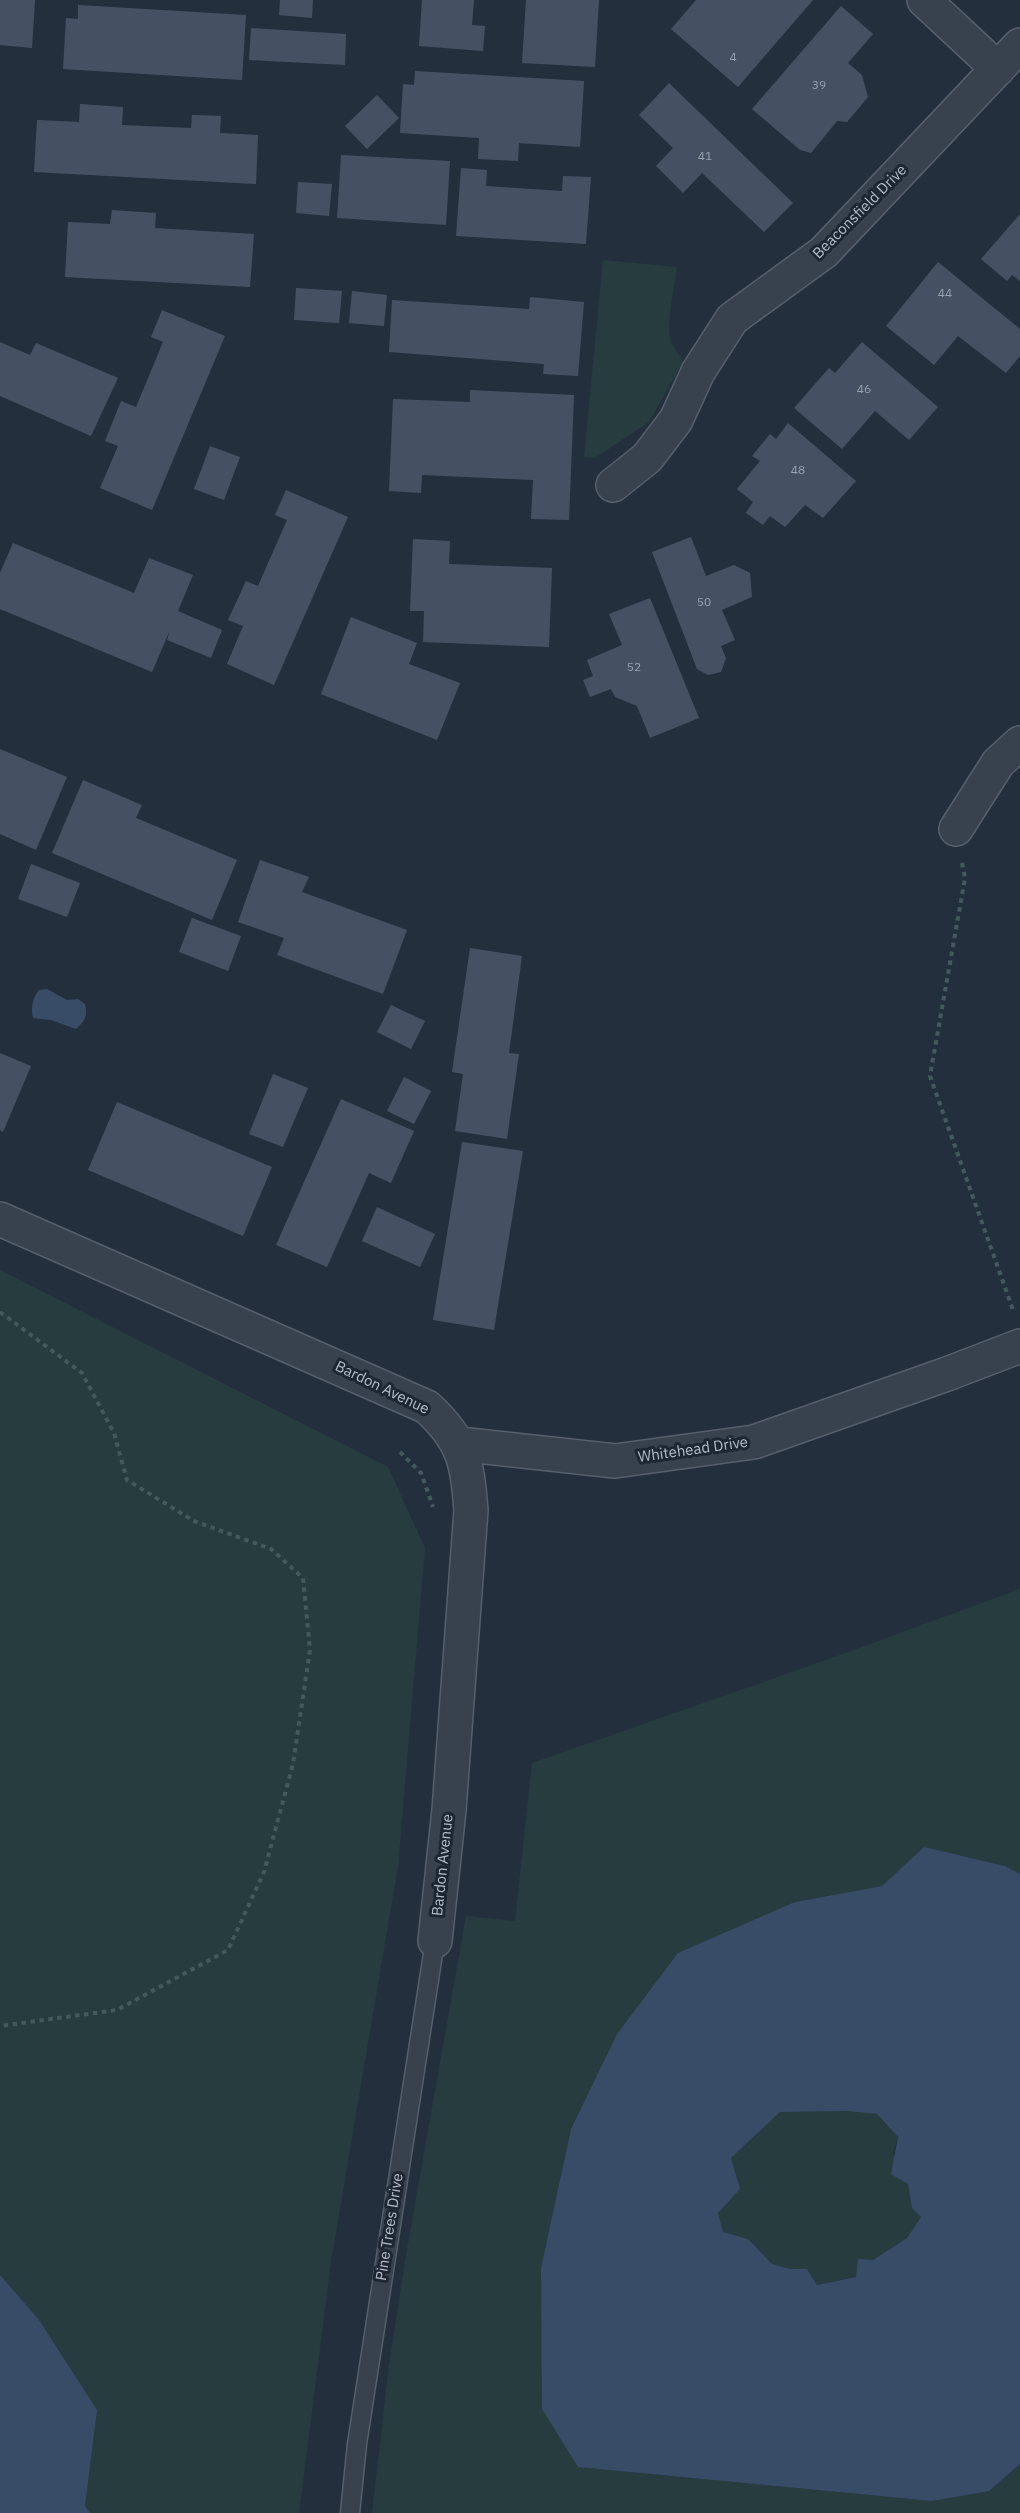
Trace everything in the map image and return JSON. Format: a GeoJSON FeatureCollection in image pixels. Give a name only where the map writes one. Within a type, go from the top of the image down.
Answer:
{"type":"FeatureCollection","features":[{"type":"Feature","properties":{"kind":"street"},"geometry":{"type":"LineString","coordinates":[[924,0],[998,69]]}},
{"type":"Feature","properties":{"kind":"street","name":"Beaconsfield Drive"},"geometry":{"type":"LineString","coordinates":[[613,485],[647,458],[676,420],[698,372],[732,319],[824,252],[1020,45]]}},
{"type":"Feature","properties":{"kind":"street"},"geometry":{"type":"LineString","coordinates":[[956,829],[998,763],[1020,743]]}},
{"type":"Feature","properties":{"kind":"street","name":"Bardon Avenue"},"geometry":{"type":"LineString","coordinates":[[0,1219],[427,1407],[441,1419],[459,1444],[468,1472],[471,1510],[449,1810],[435,1941]]}},
{"type":"Feature","properties":{"kind":"street","name":"Whitehead Drive"},"geometry":{"type":"LineString","coordinates":[[459,1444],[615,1461],[754,1442],[1020,1346]]}},
{"type":"Feature","properties":{"kind":"lane","name":"Pine Trees Drive"},"geometry":{"type":"LineString","coordinates":[[350,2513],[357,2444],[435,1941]]}},
{"type":"Feature","properties":{"kind":"path"},"geometry":{"type":"LineString","coordinates":[[956,829],[964,878],[930,1076],[1013,1310]]}},
{"type":"Feature","properties":{"kind":"path"},"geometry":{"type":"LineString","coordinates":[[0,1312],[82,1373],[114,1433],[127,1480],[194,1521],[271,1549],[303,1578],[310,1650],[293,1764],[264,1872],[228,1950],[117,2010],[0,2026]]}},
{"type":"Feature","properties":{"kind":"path"},"geometry":{"type":"LineString","coordinates":[[400,1452],[421,1473],[433,1508]]}},
{"type":"Feature","properties":{"kind":"green space"},"geometry":{"type":"Polygon","coordinates":[[[603,260],[677,267],[669,334],[683,362],[649,422],[595,458],[584,457],[603,260]]]}},
{"type":"Feature","properties":{"kind":"green space"},"geometry":{"type":"Polygon","coordinates":[[[0,1270],[388,1467],[425,1548],[398,1866],[331,2262],[299,2513],[0,2513],[0,1270]]]}},
{"type":"Feature","properties":{"kind":"green space"},"geometry":{"type":"Polygon","coordinates":[[[1020,1589],[1020,1874],[1005,1866],[924,1847],[882,1886],[795,1902],[617,2034],[571,2129],[541,2268],[579,2467],[932,2501],[989,2491],[1020,2464],[1020,2513],[372,2513],[389,2365],[407,2249],[466,1916],[515,1921],[532,1763],[1020,1589]]]}},
{"type":"Feature","properties":{"kind":"green space"},"geometry":{"type":"Polygon","coordinates":[[[847,2111],[877,2114],[898,2137],[893,2153],[908,2184],[912,2208],[921,2217],[907,2238],[873,2260],[856,2277],[817,2285],[807,2269],[791,2269],[772,2264],[748,2239],[723,2232],[718,2212],[740,2189],[731,2158],[780,2112],[847,2111]]]}},
{"type":"Feature","properties":{"kind":"water"},"geometry":{"type":"Polygon","coordinates":[[[47,989],[67,1000],[78,999],[85,1004],[85,1018],[76,1029],[51,1020],[33,1018],[33,1000],[39,990],[47,989]]]}},
{"type":"Feature","properties":{"kind":"water"},"geometry":{"type":"Polygon","coordinates":[[[924,1847],[1005,1866],[1020,1874],[1020,2464],[989,2491],[932,2501],[578,2467],[542,2409],[541,2268],[571,2129],[617,2034],[678,1953],[795,1902],[882,1886],[924,1847]],[[847,2111],[780,2112],[731,2158],[740,2189],[718,2213],[723,2232],[748,2239],[772,2264],[791,2269],[807,2269],[817,2285],[856,2277],[858,2259],[873,2260],[907,2238],[921,2217],[912,2208],[908,2184],[891,2174],[898,2137],[877,2114],[847,2111]]]}},
{"type":"Feature","properties":{"kind":"water"},"geometry":{"type":"Polygon","coordinates":[[[0,2275],[39,2320],[97,2410],[85,2506],[90,2513],[0,2513],[0,2275]]]}},
{"type":"Feature","properties":{"kind":"building"},"geometry":{"type":"Polygon","coordinates":[[[0,0],[35,0],[32,48],[0,45],[0,0]]]}},
{"type":"Feature","properties":{"kind":"building"},"geometry":{"type":"Polygon","coordinates":[[[280,0],[313,0],[312,18],[279,15],[280,0]]]}},
{"type":"Feature","properties":{"kind":"building"},"geometry":{"type":"Polygon","coordinates":[[[422,0],[474,0],[472,25],[485,26],[483,51],[419,46],[422,0]]]}},
{"type":"Feature","properties":{"kind":"building"},"geometry":{"type":"Polygon","coordinates":[[[526,0],[599,0],[595,67],[522,63],[526,0]]]}},
{"type":"Feature","properties":{"kind":"building"},"geometry":{"type":"Polygon","coordinates":[[[696,0],[813,0],[738,87],[671,29],[696,0]]]}},
{"type":"Feature","properties":{"kind":"building"},"geometry":{"type":"Polygon","coordinates":[[[78,5],[246,15],[242,80],[63,69],[66,18],[78,19],[78,5]]]}},
{"type":"Feature","properties":{"kind":"building"},"geometry":{"type":"Polygon","coordinates":[[[841,6],[873,34],[848,63],[862,75],[868,97],[847,122],[837,121],[811,153],[800,150],[752,109],[841,6]]]}},
{"type":"Feature","properties":{"kind":"building"},"geometry":{"type":"Polygon","coordinates":[[[251,28],[346,34],[345,65],[249,60],[251,28]]]}},
{"type":"Feature","properties":{"kind":"building"},"geometry":{"type":"Polygon","coordinates":[[[415,71],[584,81],[580,147],[519,143],[518,161],[478,159],[479,138],[400,133],[403,84],[414,85],[415,71]]]}},
{"type":"Feature","properties":{"kind":"building"},"geometry":{"type":"Polygon","coordinates":[[[669,83],[793,203],[764,232],[702,173],[683,193],[656,166],[673,148],[639,115],[669,83]]]}},
{"type":"Feature","properties":{"kind":"building"},"geometry":{"type":"Polygon","coordinates":[[[377,95],[399,118],[367,149],[345,126],[377,95]]]}},
{"type":"Feature","properties":{"kind":"building"},"geometry":{"type":"Polygon","coordinates":[[[80,104],[123,107],[122,125],[191,128],[192,115],[221,116],[220,133],[258,135],[256,184],[34,172],[37,120],[79,122],[80,104]]]}},
{"type":"Feature","properties":{"kind":"building"},"geometry":{"type":"Polygon","coordinates":[[[341,155],[450,161],[446,225],[337,218],[341,155]]]}},
{"type":"Feature","properties":{"kind":"building"},"geometry":{"type":"Polygon","coordinates":[[[461,168],[487,170],[486,186],[562,191],[563,176],[591,177],[586,244],[456,236],[461,168]]]}},
{"type":"Feature","properties":{"kind":"building"},"geometry":{"type":"Polygon","coordinates":[[[298,182],[332,184],[329,216],[296,213],[298,182]]]}},
{"type":"Feature","properties":{"kind":"building"},"geometry":{"type":"Polygon","coordinates":[[[112,210],[156,213],[155,228],[254,234],[250,287],[65,277],[68,222],[110,224],[112,210]]]}},
{"type":"Feature","properties":{"kind":"building"},"geometry":{"type":"Polygon","coordinates":[[[1020,214],[1020,281],[1012,275],[1007,281],[981,259],[1020,214]]]}},
{"type":"Feature","properties":{"kind":"building"},"geometry":{"type":"Polygon","coordinates":[[[938,262],[1020,329],[1020,356],[1006,373],[958,336],[934,365],[886,326],[938,262]]]}},
{"type":"Feature","properties":{"kind":"building"},"geometry":{"type":"Polygon","coordinates":[[[296,288],[342,291],[339,323],[294,320],[296,288]]]}},
{"type":"Feature","properties":{"kind":"building"},"geometry":{"type":"Polygon","coordinates":[[[352,291],[387,295],[384,326],[349,323],[352,291]]]}},
{"type":"Feature","properties":{"kind":"building"},"geometry":{"type":"Polygon","coordinates":[[[530,297],[584,302],[578,376],[543,374],[544,364],[389,352],[392,300],[529,309],[530,297]]]}},
{"type":"Feature","properties":{"kind":"building"},"geometry":{"type":"Polygon","coordinates":[[[162,310],[225,336],[152,510],[100,488],[118,446],[105,441],[121,401],[136,407],[163,342],[151,337],[162,310]]]}},
{"type":"Feature","properties":{"kind":"building"},"geometry":{"type":"Polygon","coordinates":[[[0,342],[30,355],[36,343],[118,378],[91,436],[0,396],[0,342]]]}},
{"type":"Feature","properties":{"kind":"building"},"geometry":{"type":"Polygon","coordinates":[[[862,342],[938,407],[909,440],[875,411],[842,449],[794,408],[829,368],[835,373],[862,342]]]}},
{"type":"Feature","properties":{"kind":"building"},"geometry":{"type":"Polygon","coordinates":[[[470,390],[574,395],[569,520],[531,519],[533,480],[422,475],[421,493],[389,491],[393,399],[470,402],[470,390]]]}},
{"type":"Feature","properties":{"kind":"building"},"geometry":{"type":"Polygon","coordinates":[[[788,423],[856,481],[823,518],[805,505],[785,527],[770,516],[763,525],[746,513],[753,502],[737,489],[760,461],[752,456],[770,434],[776,439],[788,423]]]}},
{"type":"Feature","properties":{"kind":"building"},"geometry":{"type":"Polygon","coordinates":[[[210,446],[240,457],[224,500],[194,489],[210,446]]]}},
{"type":"Feature","properties":{"kind":"building"},"geometry":{"type":"Polygon","coordinates":[[[286,490],[348,517],[274,685],[227,664],[243,626],[228,620],[246,581],[258,586],[287,520],[275,515],[286,490]]]}},
{"type":"Feature","properties":{"kind":"building"},"geometry":{"type":"Polygon","coordinates":[[[691,537],[706,576],[734,565],[750,573],[752,597],[722,610],[735,640],[721,646],[726,658],[721,672],[708,675],[697,669],[652,552],[691,537]]]}},
{"type":"Feature","properties":{"kind":"building"},"geometry":{"type":"Polygon","coordinates":[[[413,539],[450,541],[449,564],[552,568],[549,647],[423,642],[424,611],[410,611],[413,539]]]}},
{"type":"Feature","properties":{"kind":"building"},"geometry":{"type":"Polygon","coordinates":[[[13,543],[134,593],[149,558],[193,575],[178,611],[222,630],[211,658],[167,640],[170,630],[152,672],[0,609],[0,573],[13,543]]]}},
{"type":"Feature","properties":{"kind":"building"},"geometry":{"type":"Polygon","coordinates":[[[650,598],[699,718],[650,738],[637,706],[615,697],[611,689],[590,697],[583,680],[593,676],[587,660],[622,645],[609,614],[650,598]]]}},
{"type":"Feature","properties":{"kind":"building"},"geometry":{"type":"Polygon","coordinates":[[[351,617],[417,643],[409,664],[460,683],[437,740],[321,694],[351,617]]]}},
{"type":"Feature","properties":{"kind":"building"},"geometry":{"type":"Polygon","coordinates":[[[0,749],[67,777],[36,850],[0,834],[0,749]]]}},
{"type":"Feature","properties":{"kind":"building"},"geometry":{"type":"Polygon","coordinates":[[[83,780],[142,805],[136,818],[237,860],[212,920],[52,853],[83,780]]]}},
{"type":"Feature","properties":{"kind":"building"},"geometry":{"type":"Polygon","coordinates":[[[260,860],[309,877],[302,892],[407,930],[383,994],[277,955],[284,938],[238,922],[260,860]]]}},
{"type":"Feature","properties":{"kind":"building"},"geometry":{"type":"Polygon","coordinates":[[[31,864],[80,883],[67,917],[18,899],[31,864]]]}},
{"type":"Feature","properties":{"kind":"building"},"geometry":{"type":"Polygon","coordinates":[[[192,918],[241,936],[228,971],[179,952],[192,918]]]}},
{"type":"Feature","properties":{"kind":"building"},"geometry":{"type":"Polygon","coordinates":[[[470,948],[522,956],[509,1053],[519,1054],[507,1139],[455,1131],[463,1074],[452,1072],[470,948]]]}},
{"type":"Feature","properties":{"kind":"building"},"geometry":{"type":"Polygon","coordinates":[[[391,1005],[425,1021],[411,1049],[377,1032],[391,1005]]]}},
{"type":"Feature","properties":{"kind":"building"},"geometry":{"type":"Polygon","coordinates":[[[0,1053],[31,1066],[3,1132],[0,1130],[0,1053]]]}},
{"type":"Feature","properties":{"kind":"building"},"geometry":{"type":"Polygon","coordinates":[[[273,1074],[308,1088],[283,1147],[249,1134],[273,1074]]]}},
{"type":"Feature","properties":{"kind":"building"},"geometry":{"type":"Polygon","coordinates":[[[404,1077],[431,1091],[414,1124],[387,1111],[404,1077]]]}},
{"type":"Feature","properties":{"kind":"building"},"geometry":{"type":"Polygon","coordinates":[[[341,1099],[414,1131],[391,1183],[369,1173],[327,1267],[276,1245],[341,1099]]]}},
{"type":"Feature","properties":{"kind":"building"},"geometry":{"type":"Polygon","coordinates":[[[117,1102],[272,1167],[243,1236],[88,1170],[117,1102]]]}},
{"type":"Feature","properties":{"kind":"building"},"geometry":{"type":"Polygon","coordinates":[[[462,1142],[523,1151],[494,1330],[433,1320],[462,1142]]]}},
{"type":"Feature","properties":{"kind":"building"},"geometry":{"type":"Polygon","coordinates":[[[377,1207],[435,1234],[420,1267],[362,1241],[377,1207]]]}}]}
